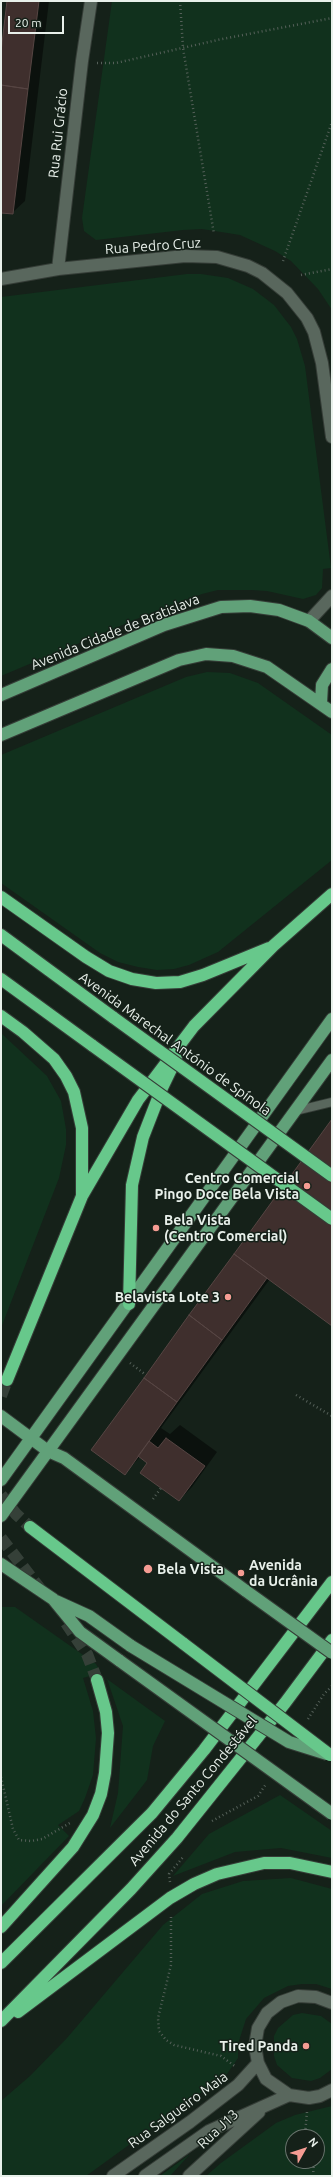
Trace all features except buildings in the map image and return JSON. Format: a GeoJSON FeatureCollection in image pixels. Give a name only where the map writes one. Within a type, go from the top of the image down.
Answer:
{"type":"FeatureCollection","features":[{"type":"Feature","properties":{"kind":"highway"},"geometry":{"type":"LineString","coordinates":[[7,1380],[82,1196],[138,1100],[194,1026],[274,946],[332,894]]}},
{"type":"Feature","properties":{"kind":"highway"},"geometry":{"type":"LineString","coordinates":[[1,897],[67,945],[109,971],[132,979],[156,983],[180,982],[274,946]]}},
{"type":"Feature","properties":{"kind":"highway","name":"Avenida Marechal António de Spínola"},"geometry":{"type":"LineString","coordinates":[[1,935],[332,1176]]}},
{"type":"Feature","properties":{"kind":"highway"},"geometry":{"type":"LineString","coordinates":[[1,979],[332,1219]]}},
{"type":"Feature","properties":{"kind":"highway"},"geometry":{"type":"LineString","coordinates":[[1,1016],[24,1032],[54,1059],[66,1076],[74,1092],[82,1128],[82,1196]]}},
{"type":"Feature","properties":{"kind":"highway"},"geometry":{"type":"LineString","coordinates":[[129,1304],[130,1208],[137,1159],[147,1125],[162,1088],[194,1026]]}},
{"type":"Feature","properties":{"kind":"highway"},"geometry":{"type":"LineString","coordinates":[[30,1527],[331,1756]]}},
{"type":"Feature","properties":{"kind":"highway","name":"Avenida do Santo Condestável"},"geometry":{"type":"LineString","coordinates":[[1,1963],[152,1813],[204,1750],[332,1582]]}},
{"type":"Feature","properties":{"kind":"highway","name":"Avenida do Santo Condestável"},"geometry":{"type":"LineString","coordinates":[[1,2021],[131,1889],[178,1838],[285,1703],[332,1640]]}},
{"type":"Feature","properties":{"kind":"highway"},"geometry":{"type":"LineString","coordinates":[[1,1927],[73,1847],[93,1815],[101,1794],[107,1753],[106,1712],[97,1680]]}},
{"type":"Feature","properties":{"kind":"highway"},"geometry":{"type":"LineString","coordinates":[[1,2025],[170,1898],[194,1884],[217,1874],[264,1863],[290,1863],[332,1872]]}},
{"type":"Feature","properties":{"kind":"main road","name":"Avenida Cidade de Bratislava"},"geometry":{"type":"LineString","coordinates":[[1,695],[164,625],[207,610],[235,606],[264,608],[293,614],[309,622],[332,638]]}},
{"type":"Feature","properties":{"kind":"main road"},"geometry":{"type":"LineString","coordinates":[[1,735],[179,660],[206,654],[233,656],[267,667],[332,712]]}},
{"type":"Feature","properties":{"kind":"main road"},"geometry":{"type":"LineString","coordinates":[[321,704],[322,685],[332,669]]}},
{"type":"Feature","properties":{"kind":"main road"},"geometry":{"type":"LineString","coordinates":[[1,1480],[129,1304],[332,1019]]}},
{"type":"Feature","properties":{"kind":"main road"},"geometry":{"type":"LineString","coordinates":[[1,1516],[332,1060]]}},
{"type":"Feature","properties":{"kind":"main road"},"geometry":{"type":"LineString","coordinates":[[1,1416],[48,1451],[64,1458],[332,1653]]}},
{"type":"Feature","properties":{"kind":"main road"},"geometry":{"type":"LineString","coordinates":[[1,1564],[53,1599],[89,1616],[131,1646],[289,1742],[331,1756]]}},
{"type":"Feature","properties":{"kind":"main road"},"geometry":{"type":"LineString","coordinates":[[53,1599],[80,1632],[332,1814]]}},
{"type":"Feature","properties":{"kind":"street","name":"Rua Rui Grácio"},"geometry":{"type":"LineString","coordinates":[[58,269],[82,61],[91,1]]}},
{"type":"Feature","properties":{"kind":"street","name":"Rua Pedro Cruz"},"geometry":{"type":"LineString","coordinates":[[1,279],[58,269],[202,256],[233,260],[262,273],[287,293],[307,318],[314,332],[322,363],[332,437]]}},
{"type":"Feature","properties":{"kind":"street"},"geometry":{"type":"LineString","coordinates":[[309,622],[332,596]]}},
{"type":"Feature","properties":{"kind":"street"},"geometry":{"type":"LineString","coordinates":[[332,2003],[316,1997],[298,1996],[281,2002],[267,2013],[258,2028],[255,2046],[258,2064],[266,2079],[289,2094],[309,2098],[332,2091]]}},
{"type":"Feature","properties":{"kind":"street","name":"Rua Salgueiro Maia"},"geometry":{"type":"LineString","coordinates":[[113,2176],[238,2086],[258,2064]]}},
{"type":"Feature","properties":{"kind":"street"},"geometry":{"type":"LineString","coordinates":[[145,2176],[209,2131],[289,2094]]}},
{"type":"Feature","properties":{"kind":"street","name":"Rua J13"},"geometry":{"type":"LineString","coordinates":[[189,2176],[268,2104]]}},
{"type":"Feature","properties":{"kind":"lane"},"geometry":{"type":"LineString","coordinates":[[295,1111],[332,1102]]}},
{"type":"Feature","properties":{"kind":"lane"},"geometry":{"type":"LineString","coordinates":[[324,1594],[332,1574]]}},
{"type":"Feature","properties":{"kind":"path"},"geometry":{"type":"LineString","coordinates":[[180,1],[183,48],[214,234]]}},
{"type":"Feature","properties":{"kind":"path"},"geometry":{"type":"LineString","coordinates":[[82,61],[116,63],[332,18]]}},
{"type":"Feature","properties":{"kind":"path"},"geometry":{"type":"LineString","coordinates":[[284,261],[332,122]]}},
{"type":"Feature","properties":{"kind":"path"},"geometry":{"type":"LineString","coordinates":[[301,275],[332,269]]}},
{"type":"Feature","properties":{"kind":"path"},"geometry":{"type":"LineString","coordinates":[[119,1355],[146,1375]]}},
{"type":"Feature","properties":{"kind":"path"},"geometry":{"type":"LineString","coordinates":[[296,1395],[332,1416]]}},
{"type":"Feature","properties":{"kind":"path"},"geometry":{"type":"LineString","coordinates":[[153,1499],[161,1488]]}},
{"type":"Feature","properties":{"kind":"path"},"geometry":{"type":"LineString","coordinates":[[1,1776],[13,1829],[19,1840],[32,1841],[42,1839],[70,1822],[73,1826]]}},
{"type":"Feature","properties":{"kind":"path"},"geometry":{"type":"LineString","coordinates":[[306,2129],[309,2098]]}},
{"type":"Feature","properties":{"kind":"green space"},"geometry":{"type":"Polygon","coordinates":[[[112,1],[332,1],[332,310],[318,289],[291,261],[275,251],[240,235],[202,229],[96,240],[84,231],[82,218],[112,1]]]}},
{"type":"Feature","properties":{"kind":"green space"},"geometry":{"type":"Polygon","coordinates":[[[187,274],[201,274],[228,278],[253,289],[274,305],[291,327],[297,339],[305,366],[331,568],[323,569],[322,588],[316,595],[303,599],[267,591],[251,590],[218,590],[202,594],[158,610],[1,676],[1,297],[187,274]]]}},
{"type":"Feature","properties":{"kind":"green space"},"geometry":{"type":"Polygon","coordinates":[[[207,672],[230,673],[258,683],[332,735],[332,860],[218,952],[189,965],[174,969],[157,970],[118,962],[100,953],[1,883],[1,755],[186,677],[207,672]]]}},
{"type":"Feature","properties":{"kind":"green space"},"geometry":{"type":"Polygon","coordinates":[[[1,1033],[47,1076],[61,1101],[66,1129],[66,1145],[59,1178],[1,1328],[1,1033]]]}},
{"type":"Feature","properties":{"kind":"green space"},"geometry":{"type":"Polygon","coordinates":[[[1,1607],[15,1607],[96,1664],[101,1673],[83,1678],[93,1711],[96,1738],[93,1775],[79,1811],[58,1825],[69,1836],[1,1906],[1,1607]]]}},
{"type":"Feature","properties":{"kind":"green space"},"geometry":{"type":"Polygon","coordinates":[[[107,1679],[165,1721],[153,1746],[147,1780],[110,1828],[118,1793],[123,1726],[107,1679]]]}},
{"type":"Feature","properties":{"kind":"green space"},"geometry":{"type":"Polygon","coordinates":[[[280,1795],[332,1831],[332,1858],[281,1848],[235,1852],[173,1876],[209,1834],[280,1795]]]}},
{"type":"Feature","properties":{"kind":"green space"},"geometry":{"type":"Polygon","coordinates":[[[291,1878],[332,1889],[332,1989],[316,1984],[302,1984],[288,1986],[264,1998],[246,2019],[238,2044],[238,2058],[227,2074],[86,2176],[1,2176],[1,2101],[30,2076],[67,2038],[163,1925],[202,1894],[243,1881],[291,1878]]]}},
{"type":"Feature","properties":{"kind":"green space"},"geometry":{"type":"Polygon","coordinates":[[[302,2013],[321,2016],[332,2024],[332,2069],[320,2078],[311,2081],[292,2078],[277,2065],[274,2056],[274,2036],[278,2028],[293,2015],[302,2013]]]}},
{"type":"Feature","properties":{"kind":"green space"},"geometry":{"type":"Polygon","coordinates":[[[332,2106],[332,2176],[206,2176],[221,2163],[276,2123],[295,2115],[332,2106]]]}},
{"type":"Feature","properties":{"kind":"green space"},"geometry":{"type":"Polygon","coordinates":[[[190,2154],[170,2176],[160,2176],[190,2154]]]}},
{"type":"Feature","properties":{"kind":"tunnel"},"geometry":{"type":"LineString","coordinates":[[1,1396],[7,1380]]}},
{"type":"Feature","properties":{"kind":"tunnel"},"geometry":{"type":"LineString","coordinates":[[1,1495],[16,1514],[30,1527]]}},
{"type":"Feature","properties":{"kind":"tunnel"},"geometry":{"type":"LineString","coordinates":[[1,1538],[41,1590]]}},
{"type":"Feature","properties":{"kind":"tunnel"},"geometry":{"type":"LineString","coordinates":[[66,1623],[87,1654],[97,1680]]}},
{"type":"Feature","properties":{"kind":"place","name":"Centro Comercial Pingo Doce Bela Vista"},"geometry":{"type":"Point","coordinates":[307,1186]}},
{"type":"Feature","properties":{"kind":"place","name":"Bela Vista (Centro Comercial)"},"geometry":{"type":"Point","coordinates":[156,1228]}},
{"type":"Feature","properties":{"kind":"place","name":"Belavista Lote 3"},"geometry":{"type":"Point","coordinates":[228,1297]}},
{"type":"Feature","properties":{"kind":"place","name":"Bela Vista"},"geometry":{"type":"Point","coordinates":[148,1569]}},
{"type":"Feature","properties":{"kind":"place","name":"Avenida da Ucrânia"},"geometry":{"type":"Point","coordinates":[241,1573]}},
{"type":"Feature","properties":{"kind":"place","name":"Tired Panda"},"geometry":{"type":"Point","coordinates":[306,2046]}}]}
